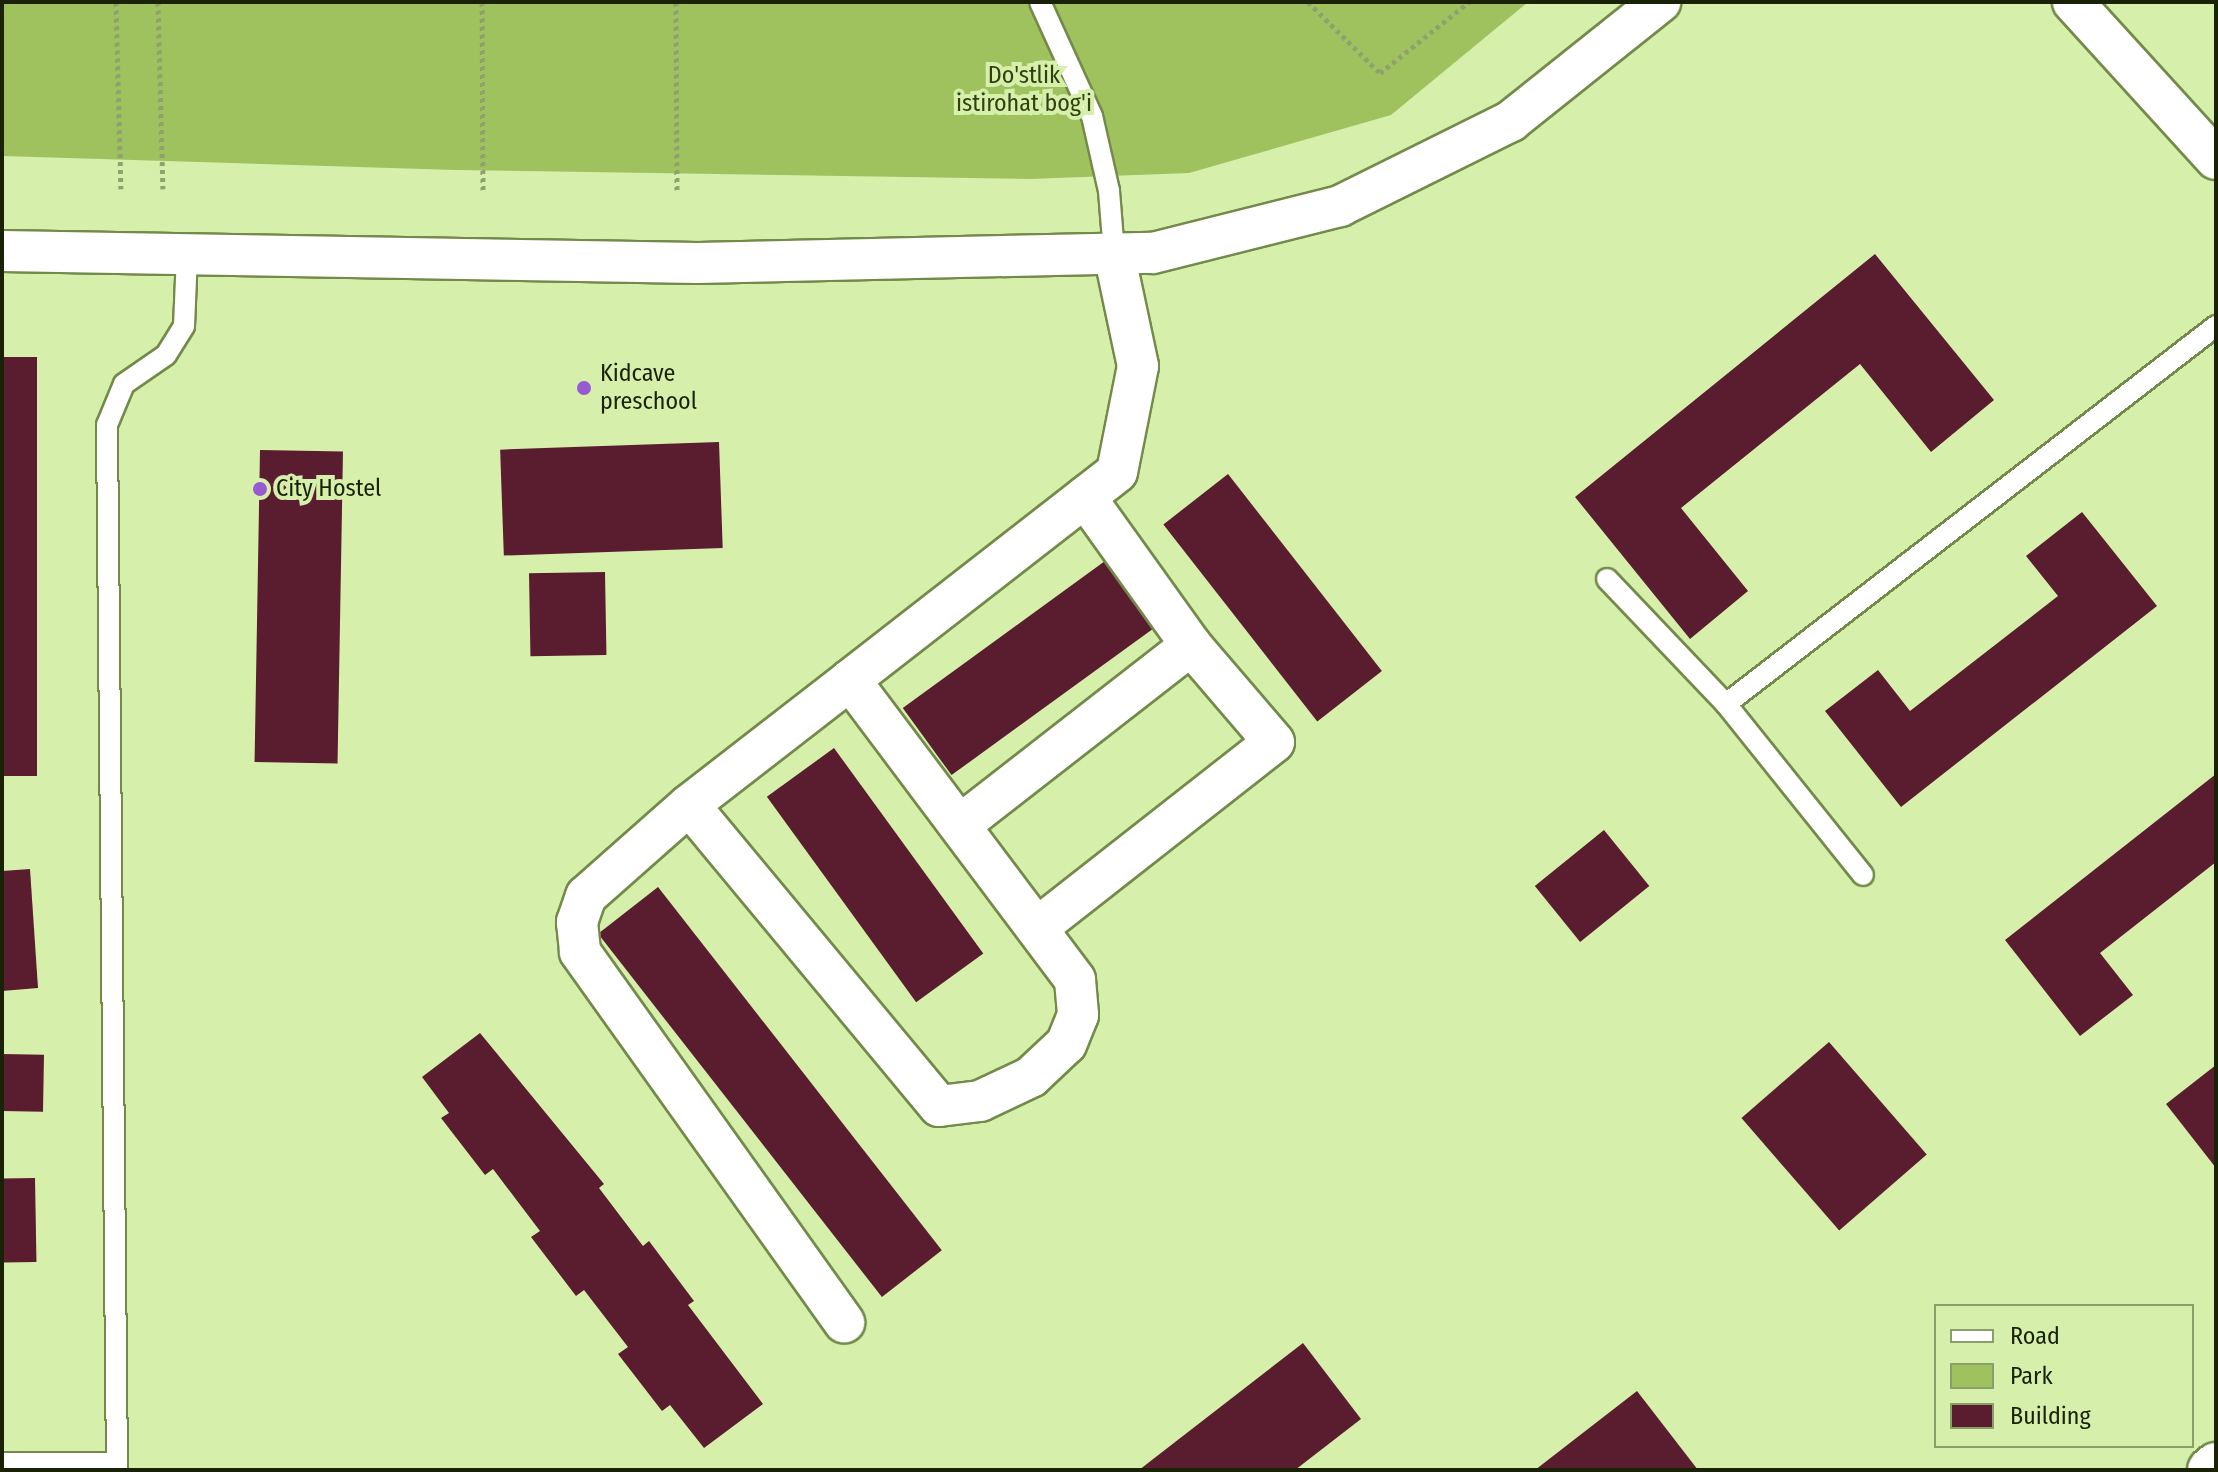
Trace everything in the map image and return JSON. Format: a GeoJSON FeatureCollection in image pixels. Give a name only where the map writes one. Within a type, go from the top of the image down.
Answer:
{"type":"FeatureCollection","features":[{"type":"Feature","properties":{"kind":"main road"},"geometry":{"type":"LineString","coordinates":[[2210,1470],[2216,1465]]}},
{"type":"Feature","properties":{"kind":"street"},"geometry":{"type":"LineString","coordinates":[[2,251],[698,263],[1153,253],[1340,206],[1511,121],[1660,2]]}},
{"type":"Feature","properties":{"kind":"street"},"geometry":{"type":"LineString","coordinates":[[2073,2],[2216,159]]}},
{"type":"Feature","properties":{"kind":"street"},"geometry":{"type":"LineString","coordinates":[[844,1322],[580,952],[577,922],[586,896],[689,805],[1117,472],[1138,366],[1114,253]]}},
{"type":"Feature","properties":{"kind":"street"},"geometry":{"type":"LineString","coordinates":[[1037,928],[1274,742],[1191,645],[1085,497]]}},
{"type":"Feature","properties":{"kind":"street"},"geometry":{"type":"LineString","coordinates":[[960,825],[1191,645]]}},
{"type":"Feature","properties":{"kind":"street"},"geometry":{"type":"LineString","coordinates":[[689,805],[939,1106],[980,1101],[1031,1077],[1066,1044],[1078,1015],[1075,980],[850,680]]}},
{"type":"Feature","properties":{"kind":"lane"},"geometry":{"type":"LineString","coordinates":[[1040,2],[1092,116],[1109,191],[1114,253]]}},
{"type":"Feature","properties":{"kind":"lane"},"geometry":{"type":"LineString","coordinates":[[2,1463],[117,1466],[107,425],[124,384],[166,355],[184,326],[187,254]]}},
{"type":"Feature","properties":{"kind":"lane"},"geometry":{"type":"LineString","coordinates":[[1726,704],[2216,326]]}},
{"type":"Feature","properties":{"kind":"lane"},"geometry":{"type":"LineString","coordinates":[[1607,579],[1726,704],[1863,875]]}},
{"type":"Feature","properties":{"kind":"path"},"geometry":{"type":"LineString","coordinates":[[116,2],[121,189]]}},
{"type":"Feature","properties":{"kind":"path"},"geometry":{"type":"LineString","coordinates":[[158,2],[163,189]]}},
{"type":"Feature","properties":{"kind":"path"},"geometry":{"type":"LineString","coordinates":[[482,2],[483,190]]}},
{"type":"Feature","properties":{"kind":"path"},"geometry":{"type":"LineString","coordinates":[[676,2],[677,190]]}},
{"type":"Feature","properties":{"kind":"path"},"geometry":{"type":"LineString","coordinates":[[1308,2],[1380,73],[1469,2]]}},
{"type":"Feature","properties":{"kind":"green space","name":"Do'stlik istirohat bog'i"},"geometry":{"type":"Polygon","coordinates":[[[2,2],[1528,2],[1391,115],[1189,173],[1030,179],[455,170],[2,156],[2,2]]]}},
{"type":"Feature","properties":{"kind":"building"},"geometry":{"type":"Polygon","coordinates":[[[1875,254],[1994,400],[1931,452],[1860,364],[1681,508],[1748,591],[1690,639],[1575,497],[1875,254]]]}},
{"type":"Feature","properties":{"kind":"building"},"geometry":{"type":"Polygon","coordinates":[[[2,357],[37,357],[37,776],[2,776],[2,357]]]}},
{"type":"Feature","properties":{"kind":"building"},"geometry":{"type":"Polygon","coordinates":[[[719,442],[723,548],[504,556],[500,450],[719,442]]]}},
{"type":"Feature","properties":{"kind":"building"},"geometry":{"type":"Polygon","coordinates":[[[260,450],[343,451],[338,763],[255,762],[260,450]]]}},
{"type":"Feature","properties":{"kind":"building"},"geometry":{"type":"Polygon","coordinates":[[[1228,474],[1382,671],[1317,721],[1163,524],[1228,474]]]}},
{"type":"Feature","properties":{"kind":"building"},"geometry":{"type":"Polygon","coordinates":[[[2082,512],[2157,606],[1901,807],[1825,711],[1878,670],[1910,711],[2058,596],[2026,556],[2082,512]]]}},
{"type":"Feature","properties":{"kind":"building"},"geometry":{"type":"Polygon","coordinates":[[[1105,561],[1154,628],[952,775],[903,708],[1105,561]]]}},
{"type":"Feature","properties":{"kind":"building"},"geometry":{"type":"Polygon","coordinates":[[[605,572],[606,655],[530,656],[529,573],[605,572]]]}},
{"type":"Feature","properties":{"kind":"building"},"geometry":{"type":"Polygon","coordinates":[[[834,748],[983,953],[916,1002],[767,797],[834,748]]]}},
{"type":"Feature","properties":{"kind":"building"},"geometry":{"type":"Polygon","coordinates":[[[2216,774],[2216,862],[2100,953],[2133,995],[2080,1036],[2005,940],[2216,774]]]}},
{"type":"Feature","properties":{"kind":"building"},"geometry":{"type":"Polygon","coordinates":[[[1604,830],[1649,886],[1580,942],[1535,886],[1604,830]]]}},
{"type":"Feature","properties":{"kind":"building"},"geometry":{"type":"Polygon","coordinates":[[[30,869],[38,988],[2,991],[2,871],[30,869]]]}},
{"type":"Feature","properties":{"kind":"building"},"geometry":{"type":"Polygon","coordinates":[[[658,887],[942,1250],[882,1297],[598,934],[658,887]]]}},
{"type":"Feature","properties":{"kind":"building"},"geometry":{"type":"Polygon","coordinates":[[[480,1033],[604,1184],[599,1188],[643,1246],[649,1241],[694,1301],[688,1305],[763,1404],[704,1448],[670,1405],[662,1411],[618,1354],[628,1347],[584,1290],[576,1296],[531,1237],[540,1231],[493,1169],[485,1175],[441,1118],[449,1113],[422,1077],[480,1033]]]}},
{"type":"Feature","properties":{"kind":"building"},"geometry":{"type":"Polygon","coordinates":[[[1829,1042],[1927,1154],[1839,1231],[1741,1118],[1829,1042]]]}},
{"type":"Feature","properties":{"kind":"building"},"geometry":{"type":"Polygon","coordinates":[[[2,1054],[44,1055],[43,1112],[2,1111],[2,1054]]]}},
{"type":"Feature","properties":{"kind":"building"},"geometry":{"type":"Polygon","coordinates":[[[2216,1065],[2216,1168],[2166,1104],[2216,1065]]]}},
{"type":"Feature","properties":{"kind":"building"},"geometry":{"type":"Polygon","coordinates":[[[35,1178],[36,1262],[3,1263],[2,1179],[35,1178]]]}},
{"type":"Feature","properties":{"kind":"building"},"geometry":{"type":"Polygon","coordinates":[[[1303,1343],[1361,1419],[1295,1470],[1139,1470],[1303,1343]]]}},
{"type":"Feature","properties":{"kind":"building"},"geometry":{"type":"Polygon","coordinates":[[[1637,1391],[1698,1470],[1535,1470],[1637,1391]]]}},
{"type":"Feature","properties":{"kind":"place","name":"Kidcave preschool"},"geometry":{"type":"Point","coordinates":[584,388]}},
{"type":"Feature","properties":{"kind":"place","name":"City Hostel"},"geometry":{"type":"Point","coordinates":[260,489]}}]}
